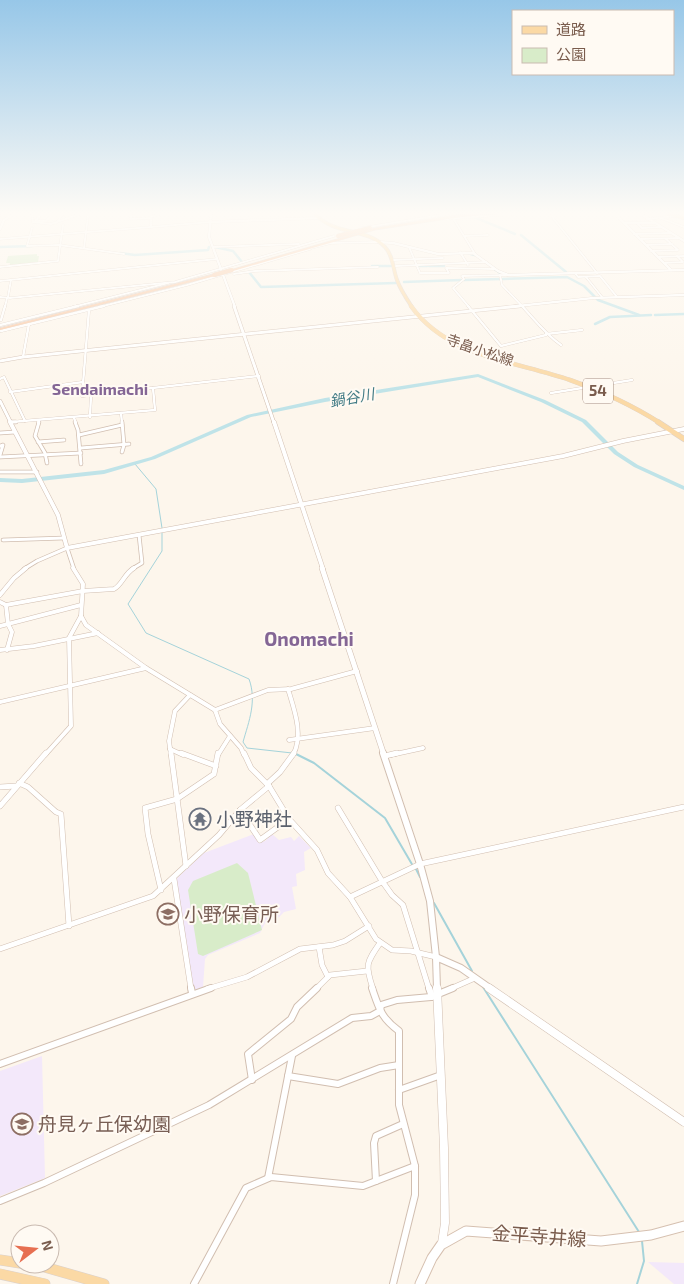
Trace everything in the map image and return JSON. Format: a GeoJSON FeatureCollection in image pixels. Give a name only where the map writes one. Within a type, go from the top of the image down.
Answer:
{"type":"FeatureCollection","features":[{"type":"Feature","properties":{"kind":"highway"},"geometry":{"type":"LineString","coordinates":[[0,328],[214,274]]}},
{"type":"Feature","properties":{"kind":"highway"},"geometry":{"type":"LineString","coordinates":[[95,304],[214,274]]}},
{"type":"Feature","properties":{"kind":"main road","name":"寺畠小松線"},"geometry":{"type":"LineString","coordinates":[[395,274],[398,283],[421,315],[436,330],[456,342],[558,373],[641,412],[684,437]]}},
{"type":"Feature","properties":{"kind":"main road","name":"寺畠小松線"},"geometry":{"type":"LineString","coordinates":[[399,274],[404,287],[421,315]]}},
{"type":"Feature","properties":{"kind":"main road","name":"金平寺井線"},"geometry":{"type":"LineString","coordinates":[[442,1243],[466,1231],[601,1241],[641,1236],[684,1226]]}},
{"type":"Feature","properties":{"kind":"main road"},"geometry":{"type":"LineString","coordinates":[[420,1284],[442,1243]]}},
{"type":"Feature","properties":{"kind":"main road"},"geometry":{"type":"LineString","coordinates":[[60,1272],[104,1284]]}},
{"type":"Feature","properties":{"kind":"main road"},"geometry":{"type":"LineString","coordinates":[[0,1274],[45,1284]]}},
{"type":"Feature","properties":{"kind":"street"},"geometry":{"type":"LineString","coordinates":[[0,281],[71,274]]}},
{"type":"Feature","properties":{"kind":"street"},"geometry":{"type":"LineString","coordinates":[[0,328],[204,274]]}},
{"type":"Feature","properties":{"kind":"street"},"geometry":{"type":"LineString","coordinates":[[0,328],[29,324],[87,307],[142,296],[227,274]]}},
{"type":"Feature","properties":{"kind":"street"},"geometry":{"type":"LineString","coordinates":[[224,275],[233,274]]}},
{"type":"Feature","properties":{"kind":"street"},"geometry":{"type":"LineString","coordinates":[[544,274],[462,276],[464,280],[453,288],[501,346],[546,334],[582,330]]}},
{"type":"Feature","properties":{"kind":"street"},"geometry":{"type":"LineString","coordinates":[[576,274],[578,277],[600,276],[617,297]]}},
{"type":"Feature","properties":{"kind":"street"},"geometry":{"type":"LineString","coordinates":[[224,275],[385,756],[416,866],[430,900],[436,957],[435,995],[441,1075],[444,1157],[444,1223],[442,1243]]}},
{"type":"Feature","properties":{"kind":"street"},"geometry":{"type":"LineString","coordinates":[[500,275],[502,285],[523,305],[546,334],[561,345]]}},
{"type":"Feature","properties":{"kind":"street"},"geometry":{"type":"LineString","coordinates":[[586,277],[602,297]]}},
{"type":"Feature","properties":{"kind":"street"},"geometry":{"type":"LineString","coordinates":[[1,320],[11,280]]}},
{"type":"Feature","properties":{"kind":"street"},"geometry":{"type":"LineString","coordinates":[[0,297],[175,282]]}},
{"type":"Feature","properties":{"kind":"street"},"geometry":{"type":"LineString","coordinates":[[0,361],[85,350],[602,297],[684,295]]}},
{"type":"Feature","properties":{"kind":"street"},"geometry":{"type":"LineString","coordinates":[[87,307],[82,396],[259,376]]}},
{"type":"Feature","properties":{"kind":"street"},"geometry":{"type":"LineString","coordinates":[[23,357],[29,324]]}},
{"type":"Feature","properties":{"kind":"street"},"geometry":{"type":"LineString","coordinates":[[0,379],[4,378],[25,421]]}},
{"type":"Feature","properties":{"kind":"street"},"geometry":{"type":"LineString","coordinates":[[551,394],[632,380]]}},
{"type":"Feature","properties":{"kind":"street"},"geometry":{"type":"LineString","coordinates":[[10,392],[83,382]]}},
{"type":"Feature","properties":{"kind":"street"},"geometry":{"type":"LineString","coordinates":[[11,422],[154,410],[153,388]]}},
{"type":"Feature","properties":{"kind":"street"},"geometry":{"type":"LineString","coordinates":[[90,416],[91,395]]}},
{"type":"Feature","properties":{"kind":"street"},"geometry":{"type":"LineString","coordinates":[[0,401],[58,515],[66,548],[75,573],[83,584],[81,616],[69,638],[71,726],[17,784],[0,806]]}},
{"type":"Feature","properties":{"kind":"street"},"geometry":{"type":"LineString","coordinates":[[121,413],[124,445],[122,452]]}},
{"type":"Feature","properties":{"kind":"street"},"geometry":{"type":"LineString","coordinates":[[74,418],[79,435],[81,464]]}},
{"type":"Feature","properties":{"kind":"street"},"geometry":{"type":"LineString","coordinates":[[39,420],[35,433],[45,453],[47,463]]}},
{"type":"Feature","properties":{"kind":"street"},"geometry":{"type":"LineString","coordinates":[[79,435],[98,431],[104,427],[122,425]]}},
{"type":"Feature","properties":{"kind":"street"},"geometry":{"type":"LineString","coordinates":[[0,595],[11,579],[32,563],[66,548],[599,448],[618,442],[684,429]]}},
{"type":"Feature","properties":{"kind":"street"},"geometry":{"type":"LineString","coordinates":[[0,433],[15,432]]}},
{"type":"Feature","properties":{"kind":"street"},"geometry":{"type":"LineString","coordinates":[[38,442],[64,440]]}},
{"type":"Feature","properties":{"kind":"street"},"geometry":{"type":"LineString","coordinates":[[0,446],[3,445],[0,456],[28,455],[129,444]]}},
{"type":"Feature","properties":{"kind":"street"},"geometry":{"type":"LineString","coordinates":[[0,472],[37,472]]}},
{"type":"Feature","properties":{"kind":"street"},"geometry":{"type":"LineString","coordinates":[[0,602],[6,605],[83,591],[114,589],[118,587],[126,573],[142,563],[139,535]]}},
{"type":"Feature","properties":{"kind":"street"},"geometry":{"type":"LineString","coordinates":[[4,540],[64,538]]}},
{"type":"Feature","properties":{"kind":"street"},"geometry":{"type":"LineString","coordinates":[[0,586],[6,586]]}},
{"type":"Feature","properties":{"kind":"street"},"geometry":{"type":"LineString","coordinates":[[0,626],[81,604]]}},
{"type":"Feature","properties":{"kind":"street"},"geometry":{"type":"LineString","coordinates":[[6,605],[8,624],[12,632],[7,650]]}},
{"type":"Feature","properties":{"kind":"street"},"geometry":{"type":"LineString","coordinates":[[81,616],[86,625],[146,668],[215,710],[220,724],[241,748],[252,768],[268,785],[289,819],[317,850],[328,873],[350,897],[380,943],[392,950],[418,952],[436,957],[461,968],[684,1122]]}},
{"type":"Feature","properties":{"kind":"street"},"geometry":{"type":"LineString","coordinates":[[0,650],[98,633]]}},
{"type":"Feature","properties":{"kind":"street"},"geometry":{"type":"LineString","coordinates":[[0,702],[146,668]]}},
{"type":"Feature","properties":{"kind":"street"},"geometry":{"type":"LineString","coordinates":[[215,710],[268,690],[288,689],[357,672]]}},
{"type":"Feature","properties":{"kind":"street"},"geometry":{"type":"LineString","coordinates":[[0,949],[153,896],[174,879],[219,835],[240,810],[277,776],[295,754],[299,730],[288,689]]}},
{"type":"Feature","properties":{"kind":"street"},"geometry":{"type":"LineString","coordinates":[[186,866],[170,748],[170,729],[175,711],[190,695]]}},
{"type":"Feature","properties":{"kind":"street"},"geometry":{"type":"LineString","coordinates":[[289,740],[375,728]]}},
{"type":"Feature","properties":{"kind":"street"},"geometry":{"type":"LineString","coordinates":[[161,890],[148,834],[145,808],[177,799],[214,774],[218,752],[230,736]]}},
{"type":"Feature","properties":{"kind":"street"},"geometry":{"type":"LineString","coordinates":[[170,748],[201,762],[216,766]]}},
{"type":"Feature","properties":{"kind":"street"},"geometry":{"type":"LineString","coordinates":[[385,756],[423,748]]}},
{"type":"Feature","properties":{"kind":"street"},"geometry":{"type":"LineString","coordinates":[[0,787],[17,784],[28,787],[56,812],[62,814],[69,926]]}},
{"type":"Feature","properties":{"kind":"street"},"geometry":{"type":"LineString","coordinates":[[350,897],[416,866],[684,807]]}},
{"type":"Feature","properties":{"kind":"street"},"geometry":{"type":"LineString","coordinates":[[338,808],[392,896],[403,905],[418,952],[435,995]]}},
{"type":"Feature","properties":{"kind":"street"},"geometry":{"type":"LineString","coordinates":[[240,810],[260,840],[289,819]]}},
{"type":"Feature","properties":{"kind":"street"},"geometry":{"type":"LineString","coordinates":[[174,879],[192,993]]}},
{"type":"Feature","properties":{"kind":"street"},"geometry":{"type":"LineString","coordinates":[[0,1064],[192,993],[246,977],[300,949],[345,941],[368,926]]}},
{"type":"Feature","properties":{"kind":"street"},"geometry":{"type":"LineString","coordinates":[[380,943],[366,962],[367,971],[380,1012],[387,1022],[399,1031],[399,1105],[415,1166],[415,1195],[393,1284]]}},
{"type":"Feature","properties":{"kind":"street"},"geometry":{"type":"LineString","coordinates":[[319,947],[322,965],[328,978]]}},
{"type":"Feature","properties":{"kind":"street"},"geometry":{"type":"LineString","coordinates":[[252,1080],[248,1054],[291,1018],[297,1007],[336,973],[367,971]]}},
{"type":"Feature","properties":{"kind":"street"},"geometry":{"type":"LineString","coordinates":[[380,1012],[381,1005],[397,1000],[435,995],[475,978]]}},
{"type":"Feature","properties":{"kind":"street"},"geometry":{"type":"LineString","coordinates":[[0,1200],[44,1183],[209,1105],[292,1056],[326,1032],[352,1018],[371,1016],[380,1012]]}},
{"type":"Feature","properties":{"kind":"street"},"geometry":{"type":"LineString","coordinates":[[268,1178],[292,1056]]}},
{"type":"Feature","properties":{"kind":"street"},"geometry":{"type":"LineString","coordinates":[[288,1076],[338,1084],[380,1068],[399,1065]]}},
{"type":"Feature","properties":{"kind":"street"},"geometry":{"type":"LineString","coordinates":[[399,1090],[417,1086],[441,1075]]}},
{"type":"Feature","properties":{"kind":"street"},"geometry":{"type":"LineString","coordinates":[[376,1181],[374,1143],[376,1136],[403,1124]]}},
{"type":"Feature","properties":{"kind":"street"},"geometry":{"type":"LineString","coordinates":[[194,1284],[246,1188],[268,1178],[363,1186],[415,1166]]}},
{"type":"Feature","properties":{"kind":"shaded area"},"geometry":{"type":"Polygon","coordinates":[[[254,834],[259,843],[265,841],[272,834],[279,840],[291,837],[294,841],[299,836],[311,848],[304,852],[305,870],[296,874],[297,886],[292,887],[296,909],[284,912],[278,918],[265,923],[260,933],[208,955],[205,959],[203,987],[194,990],[175,880],[204,853],[254,834]]]}},
{"type":"Feature","properties":{"kind":"shaded area","name":"舟見ヶ丘保幼園"},"geometry":{"type":"Polygon","coordinates":[[[42,1056],[45,1178],[0,1196],[0,1071],[42,1056]]]}},
{"type":"Feature","properties":{"kind":"shaded area"},"geometry":{"type":"Polygon","coordinates":[[[648,1262],[684,1263],[684,1284],[674,1284],[648,1262]]]}},
{"type":"Feature","properties":{"kind":"green space"},"geometry":{"type":"Polygon","coordinates":[[[237,863],[248,873],[262,930],[203,956],[198,954],[188,890],[193,881],[237,863]]]}},
{"type":"Feature","properties":{"kind":"waterway"},"geometry":{"type":"LineString","coordinates":[[251,274],[261,287],[396,283]]}},
{"type":"Feature","properties":{"kind":"waterway"},"geometry":{"type":"LineString","coordinates":[[503,279],[567,277],[584,286],[598,300],[639,315]]}},
{"type":"Feature","properties":{"kind":"waterway"},"geometry":{"type":"LineString","coordinates":[[464,280],[501,279]]}},
{"type":"Feature","properties":{"kind":"waterway"},"geometry":{"type":"LineString","coordinates":[[404,282],[461,280]]}},
{"type":"Feature","properties":{"kind":"waterway"},"geometry":{"type":"LineString","coordinates":[[655,315],[684,314]]}},
{"type":"Feature","properties":{"kind":"waterway"},"geometry":{"type":"LineString","coordinates":[[595,324],[610,317],[651,315]]}},
{"type":"Feature","properties":{"kind":"waterway","name":"鍋谷川"},"geometry":{"type":"LineString","coordinates":[[0,480],[22,481],[104,472],[153,458],[249,416],[325,400],[478,375],[543,401],[584,421],[616,453],[636,466],[684,488]]}},
{"type":"Feature","properties":{"kind":"waterway"},"geometry":{"type":"LineString","coordinates":[[135,464],[156,489],[162,528]]}},
{"type":"Feature","properties":{"kind":"waterway"},"geometry":{"type":"LineString","coordinates":[[162,532],[162,551],[128,604],[146,633],[249,679],[252,703],[250,719],[243,742],[247,748],[292,753]]}},
{"type":"Feature","properties":{"kind":"waterway"},"geometry":{"type":"LineString","coordinates":[[296,754],[314,763],[385,818],[413,866]]}},
{"type":"Feature","properties":{"kind":"waterway"},"geometry":{"type":"LineString","coordinates":[[416,869],[420,877]]}},
{"type":"Feature","properties":{"kind":"waterway"},"geometry":{"type":"LineString","coordinates":[[434,903],[472,971]]}},
{"type":"Feature","properties":{"kind":"waterway"},"geometry":{"type":"LineString","coordinates":[[483,987],[639,1232]]}},
{"type":"Feature","properties":{"kind":"waterway"},"geometry":{"type":"LineString","coordinates":[[637,1284],[644,1261],[642,1241]]}},
{"type":"Feature","properties":{"kind":"place","name":"小野神社"},"geometry":{"type":"Point","coordinates":[200,819]}},
{"type":"Feature","properties":{"kind":"place","name":"小野保育所"},"geometry":{"type":"Point","coordinates":[168,914]}},
{"type":"Feature","properties":{"kind":"place","name":"舟見ヶ丘保幼園"},"geometry":{"type":"Point","coordinates":[22,1124]}},
{"type":"Feature","properties":{"kind":"district","name":"Sendaimachi"},"geometry":{"type":"Point","coordinates":[100,389]}},
{"type":"Feature","properties":{"kind":"district","name":"Onomachi"},"geometry":{"type":"Point","coordinates":[309,639]}}]}
